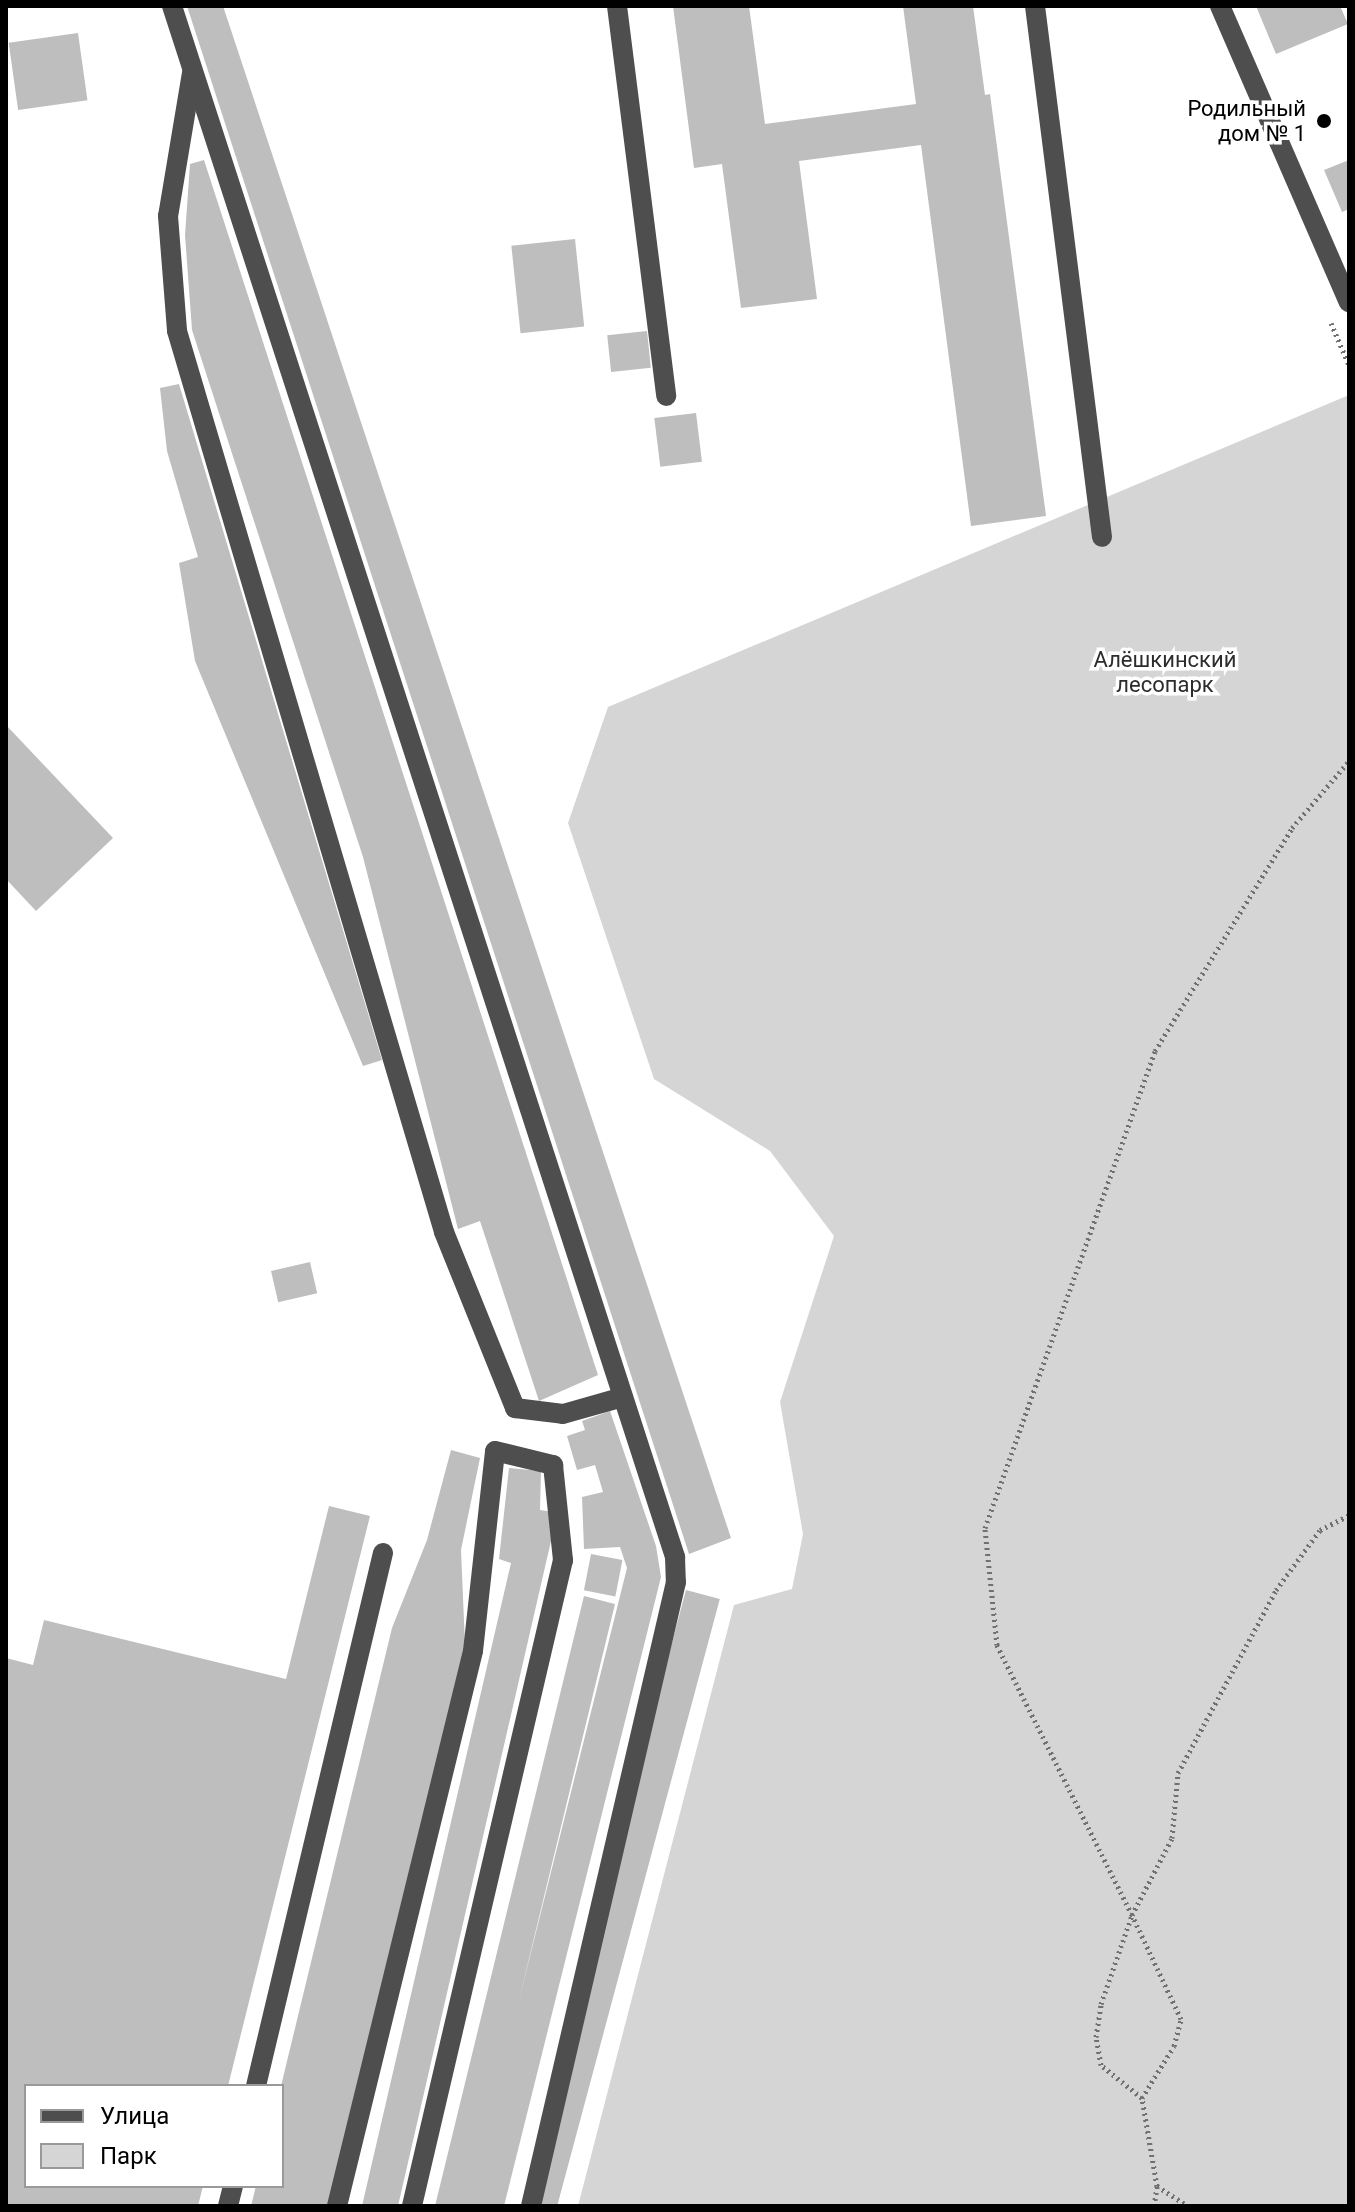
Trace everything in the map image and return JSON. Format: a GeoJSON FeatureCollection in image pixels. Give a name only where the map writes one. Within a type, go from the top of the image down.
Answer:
{"type":"FeatureCollection","features":[{"type":"Feature","properties":{"kind":"lane"},"geometry":{"type":"LineString","coordinates":[[172,6],[675,1557],[676,1582],[531,2206]]}},
{"type":"Feature","properties":{"kind":"lane"},"geometry":{"type":"LineString","coordinates":[[617,6],[666,396]]}},
{"type":"Feature","properties":{"kind":"lane"},"geometry":{"type":"LineString","coordinates":[[1035,6],[1102,537]]}},
{"type":"Feature","properties":{"kind":"lane"},"geometry":{"type":"LineString","coordinates":[[1220,6],[1349,302]]}},
{"type":"Feature","properties":{"kind":"lane"},"geometry":{"type":"LineString","coordinates":[[193,71],[168,216],[177,331],[444,1232],[515,1408],[563,1414],[623,1397]]}},
{"type":"Feature","properties":{"kind":"lane"},"geometry":{"type":"LineString","coordinates":[[337,2206],[473,1651],[495,1451],[553,1465],[563,1560],[412,2206]]}},
{"type":"Feature","properties":{"kind":"lane"},"geometry":{"type":"LineString","coordinates":[[256,2084],[383,1553]]}},
{"type":"Feature","properties":{"kind":"path"},"geometry":{"type":"LineString","coordinates":[[1154,2206],[1157,2186],[1142,2098],[1174,2046],[1181,2019],[997,1645],[985,1528],[1155,1051],[1292,828],[1349,761]]}},
{"type":"Feature","properties":{"kind":"path"},"geometry":{"type":"LineString","coordinates":[[1142,2098],[1101,2065],[1096,2037],[1101,2004],[1132,1915],[1172,1838],[1178,1773],[1276,1590],[1320,1530],[1349,1515]]}},
{"type":"Feature","properties":{"kind":"path"},"geometry":{"type":"LineString","coordinates":[[1157,2186],[1188,2206]]}},
{"type":"Feature","properties":{"kind":"green space","name":"Алёшкинский лесопарк"},"geometry":{"type":"Polygon","coordinates":[[[1349,395],[1349,2206],[578,2206],[734,1605],[792,1589],[803,1534],[780,1402],[834,1236],[770,1151],[654,1079],[568,823],[608,707],[1349,395]]]}},
{"type":"Feature","properties":{"kind":"building"},"geometry":{"type":"Polygon","coordinates":[[[187,6],[223,6],[731,1538],[689,1554],[187,6]]]}},
{"type":"Feature","properties":{"kind":"building"},"geometry":{"type":"Polygon","coordinates":[[[673,6],[749,6],[765,124],[916,104],[903,6],[973,6],[985,95],[990,94],[1046,516],[971,526],[921,145],[799,161],[817,299],[741,308],[722,164],[694,168],[673,6]]]}},
{"type":"Feature","properties":{"kind":"building"},"geometry":{"type":"Polygon","coordinates":[[[1256,6],[1340,6],[1348,24],[1276,54],[1256,6]]]}},
{"type":"Feature","properties":{"kind":"building"},"geometry":{"type":"Polygon","coordinates":[[[78,33],[87,100],[18,110],[9,43],[78,33]]]}},
{"type":"Feature","properties":{"kind":"building"},"geometry":{"type":"Polygon","coordinates":[[[204,160],[598,1375],[539,1401],[480,1221],[458,1229],[363,857],[192,330],[185,235],[190,164],[204,160]]]}},
{"type":"Feature","properties":{"kind":"building"},"geometry":{"type":"Polygon","coordinates":[[[1349,160],[1349,209],[1342,212],[1324,170],[1349,160]]]}},
{"type":"Feature","properties":{"kind":"building"},"geometry":{"type":"Polygon","coordinates":[[[575,239],[584,327],[521,333],[511,246],[575,239]]]}},
{"type":"Feature","properties":{"kind":"building"},"geometry":{"type":"Polygon","coordinates":[[[647,331],[651,368],[611,372],[607,335],[647,331]]]}},
{"type":"Feature","properties":{"kind":"building"},"geometry":{"type":"Polygon","coordinates":[[[179,384],[382,1060],[363,1066],[195,661],[179,563],[198,557],[167,451],[160,388],[179,384]]]}},
{"type":"Feature","properties":{"kind":"building"},"geometry":{"type":"Polygon","coordinates":[[[696,413],[702,462],[660,467],[654,418],[696,413]]]}},
{"type":"Feature","properties":{"kind":"building"},"geometry":{"type":"Polygon","coordinates":[[[6,725],[113,838],[36,911],[6,879],[6,725]]]}},
{"type":"Feature","properties":{"kind":"building"},"geometry":{"type":"Polygon","coordinates":[[[310,1262],[317,1293],[278,1302],[271,1271],[310,1262]]]}},
{"type":"Feature","properties":{"kind":"building"},"geometry":{"type":"Polygon","coordinates":[[[610,1411],[656,1546],[661,1577],[504,2206],[435,2206],[584,1596],[615,1604],[519,2000],[627,1568],[620,1547],[584,1549],[582,1497],[603,1492],[595,1465],[577,1470],[567,1436],[585,1430],[582,1421],[610,1411]]]}},
{"type":"Feature","properties":{"kind":"building"},"geometry":{"type":"Polygon","coordinates":[[[451,1450],[480,1458],[461,1550],[465,1645],[328,2206],[251,2206],[256,2188],[284,2188],[284,2084],[281,2084],[392,1628],[427,1540],[451,1450]]]}},
{"type":"Feature","properties":{"kind":"building"},"geometry":{"type":"Polygon","coordinates":[[[509,1468],[541,1471],[540,1510],[553,1512],[551,1541],[398,2206],[362,2206],[511,1563],[499,1559],[509,1468]]]}},
{"type":"Feature","properties":{"kind":"building"},"geometry":{"type":"Polygon","coordinates":[[[329,1506],[370,1516],[228,2084],[24,2084],[24,2188],[202,2188],[198,2206],[6,2206],[6,1658],[33,1665],[44,1620],[286,1679],[329,1506]]]}},
{"type":"Feature","properties":{"kind":"building"},"geometry":{"type":"Polygon","coordinates":[[[591,1554],[622,1560],[615,1596],[584,1590],[591,1554]]]}},
{"type":"Feature","properties":{"kind":"building"},"geometry":{"type":"Polygon","coordinates":[[[686,1590],[720,1599],[557,2206],[522,2202],[686,1590]]]}},
{"type":"Feature","properties":{"kind":"place","name":"Родильный дом № 1"},"geometry":{"type":"Point","coordinates":[1324,121]}}]}
